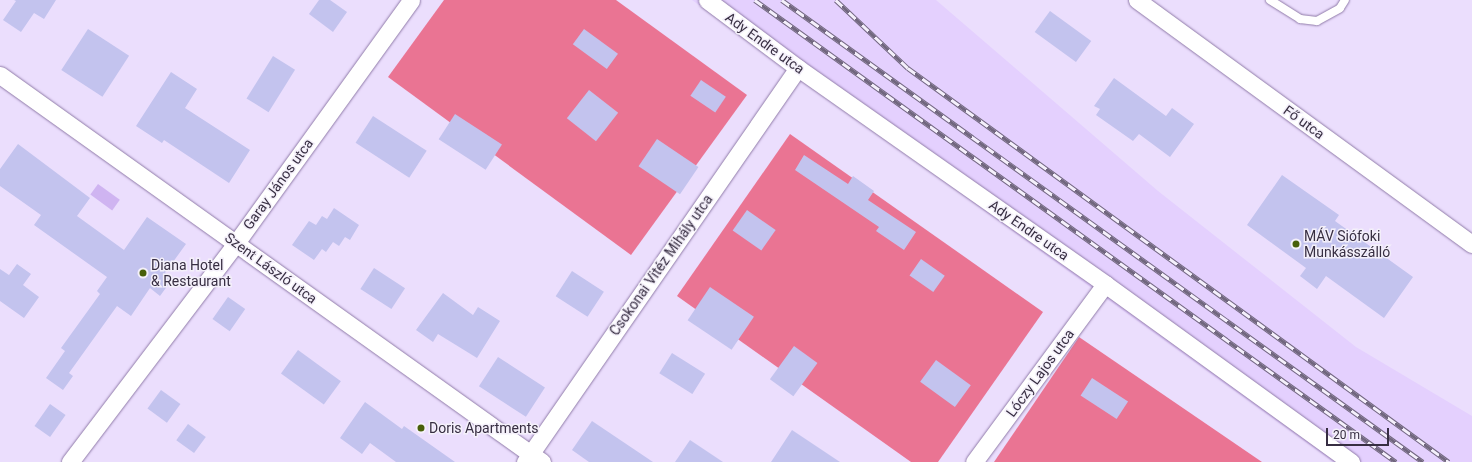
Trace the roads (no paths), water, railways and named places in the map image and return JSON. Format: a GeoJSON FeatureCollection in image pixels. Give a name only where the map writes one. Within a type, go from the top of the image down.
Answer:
{"type":"FeatureCollection","features":[{"type":"Feature","properties":{"kind":"street","name":"Garay János utca"},"geometry":{"type":"LineString","coordinates":[[70,462],[236,243],[410,0]]}},
{"type":"Feature","properties":{"kind":"street","name":"Ady Endre utca"},"geometry":{"type":"LineString","coordinates":[[707,0],[798,68],[1105,284],[1351,462]]}},
{"type":"Feature","properties":{"kind":"street","name":"Fő utca"},"geometry":{"type":"LineString","coordinates":[[1137,0],[1472,244]]}},
{"type":"Feature","properties":{"kind":"street","name":"Csokonai Vitéz Mihály utca"},"geometry":{"type":"LineString","coordinates":[[532,459],[798,68]]}},
{"type":"Feature","properties":{"kind":"street","name":"Szent László utca"},"geometry":{"type":"LineString","coordinates":[[0,75],[236,243],[532,459]]}},
{"type":"Feature","properties":{"kind":"street","name":"Lóczy Lajos utca"},"geometry":{"type":"LineString","coordinates":[[974,462],[1105,284]]}},
{"type":"Feature","properties":{"kind":"lane"},"geometry":{"type":"LineString","coordinates":[[1270,0],[1300,20],[1317,21],[1340,8],[1345,0]]}},
{"type":"Feature","properties":{"kind":"railway"},"geometry":{"type":"LineString","coordinates":[[755,0],[1396,462]]}},
{"type":"Feature","properties":{"kind":"railway"},"geometry":{"type":"LineString","coordinates":[[782,0],[1423,462]]}},
{"type":"Feature","properties":{"kind":"railway"},"geometry":{"type":"LineString","coordinates":[[836,0],[908,68],[1449,462]]}},
{"type":"Feature","properties":{"kind":"place","name":"MÁV Siófoki Munkásszálló"},"geometry":{"type":"Point","coordinates":[1296,244]}},
{"type":"Feature","properties":{"kind":"place","name":"Diana Hotel & Restaurant"},"geometry":{"type":"Point","coordinates":[143,273]}},
{"type":"Feature","properties":{"kind":"place","name":"Doris Apartments"},"geometry":{"type":"Point","coordinates":[421,428]}}]}
